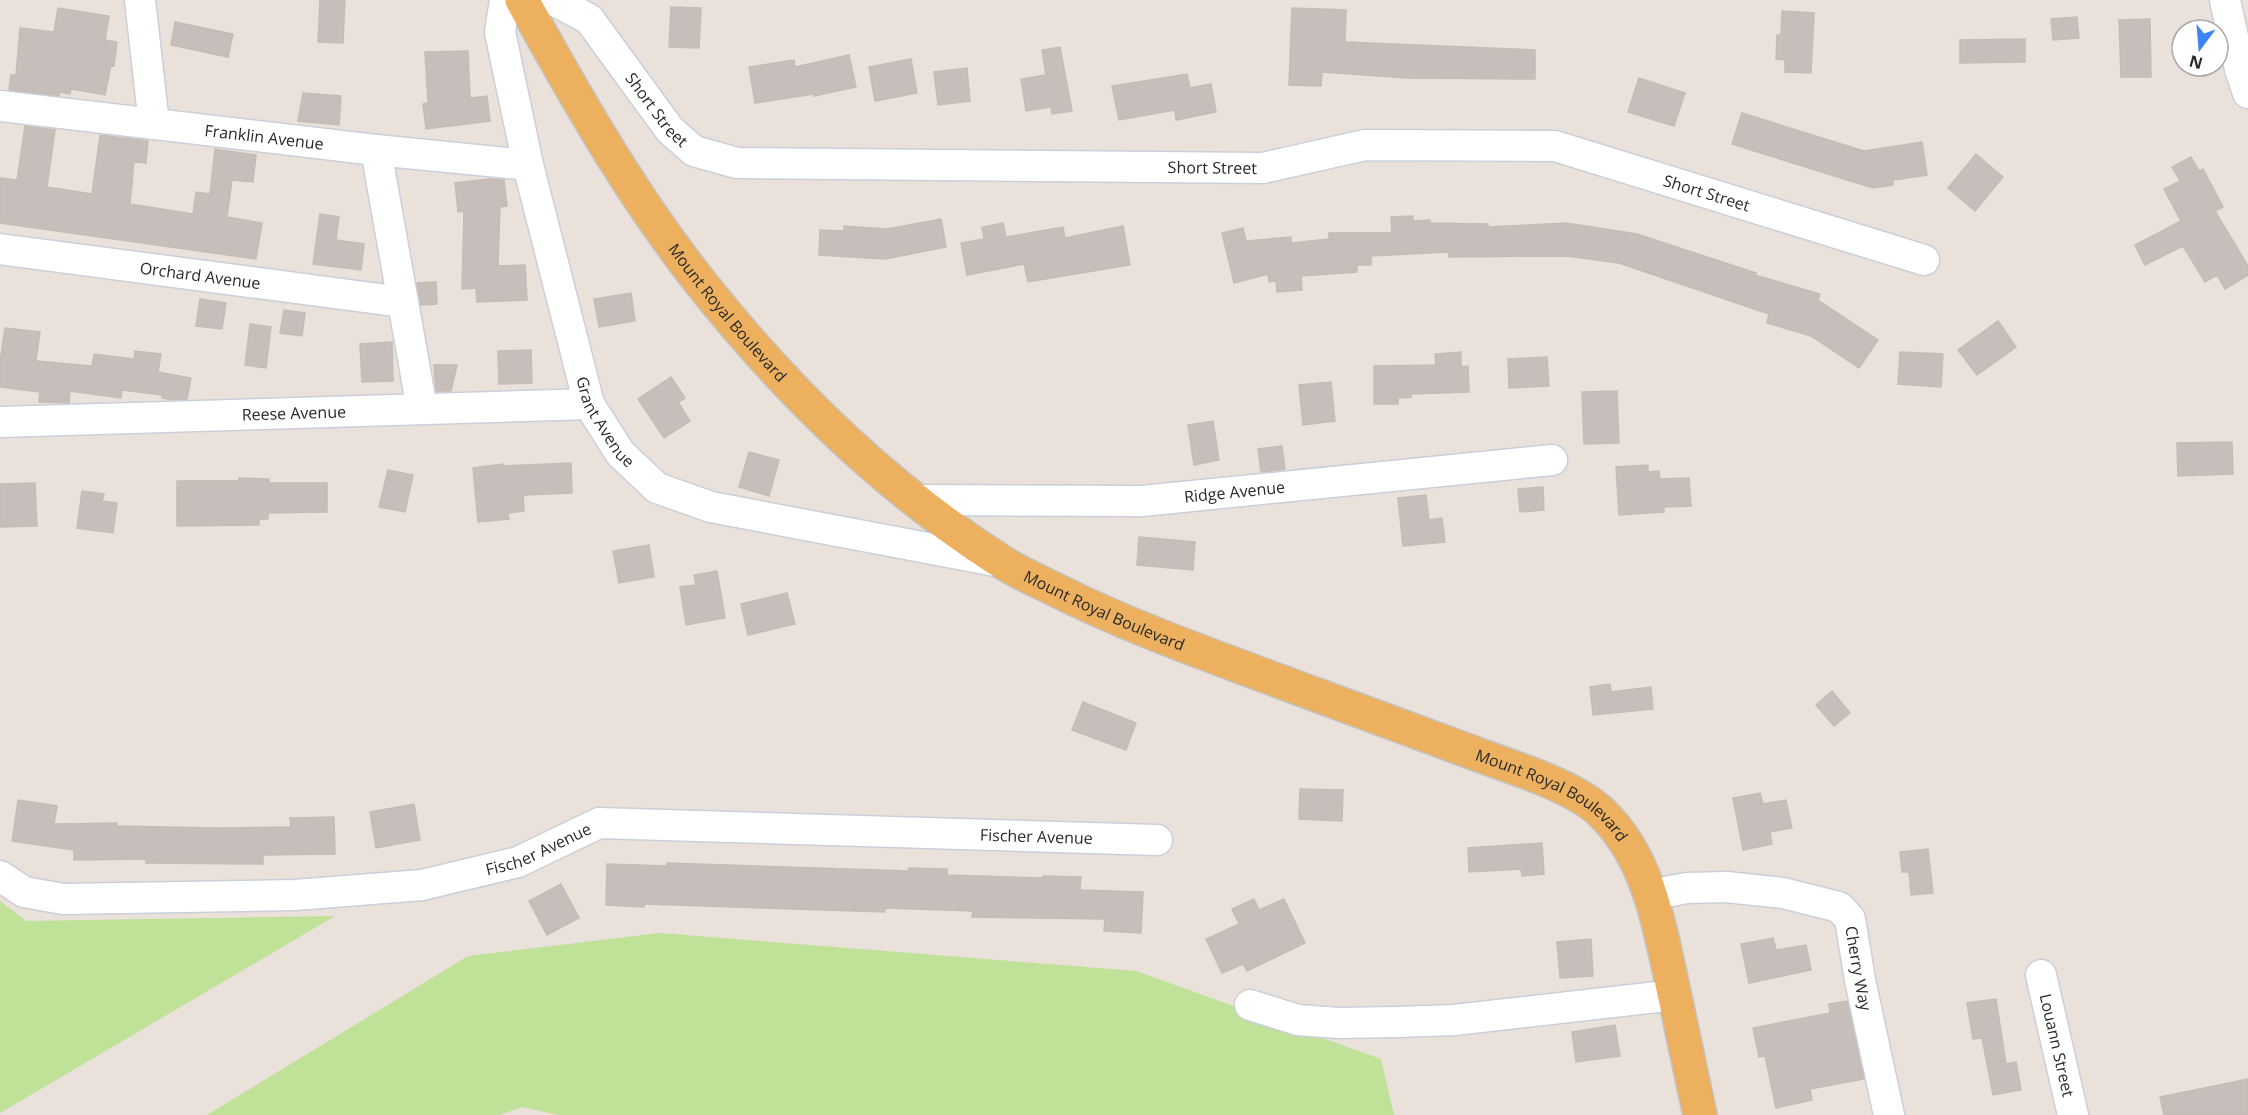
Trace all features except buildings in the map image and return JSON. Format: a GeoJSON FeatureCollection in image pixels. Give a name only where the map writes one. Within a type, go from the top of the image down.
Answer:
{"type":"FeatureCollection","features":[{"type":"Feature","properties":{"kind":"main road","name":"Mount Royal Boulevard"},"geometry":{"type":"LineString","coordinates":[[522,0],[580,105],[639,197],[710,295],[771,367],[804,400],[915,500],[1001,562],[1092,609],[1566,790],[1600,811],[1619,832],[1638,864],[1650,895],[1675,995],[1700,1115]]}},
{"type":"Feature","properties":{"kind":"street"},"geometry":{"type":"LineString","coordinates":[[140,0],[154,124]]}},
{"type":"Feature","properties":{"kind":"street","name":"Grant Avenue"},"geometry":{"type":"LineString","coordinates":[[505,0],[500,32],[528,165],[589,404],[620,453],[657,488],[711,507],[1001,562]]}},
{"type":"Feature","properties":{"kind":"street","name":"Short Street"},"geometry":{"type":"LineString","coordinates":[[553,0],[589,19],[670,130],[694,151],[737,163],[1263,168],[1365,145],[1555,146],[1924,260]]}},
{"type":"Feature","properties":{"kind":"street"},"geometry":{"type":"LineString","coordinates":[[2226,0],[2240,69],[2248,93]]}},
{"type":"Feature","properties":{"kind":"street","name":"Franklin Avenue"},"geometry":{"type":"LineString","coordinates":[[0,106],[376,150],[528,165]]}},
{"type":"Feature","properties":{"kind":"street"},"geometry":{"type":"LineString","coordinates":[[376,150],[422,409]]}},
{"type":"Feature","properties":{"kind":"street","name":"Orchard Avenue"},"geometry":{"type":"LineString","coordinates":[[0,249],[402,302]]}},
{"type":"Feature","properties":{"kind":"street","name":"Reese Avenue"},"geometry":{"type":"LineString","coordinates":[[0,422],[589,404]]}},
{"type":"Feature","properties":{"kind":"street","name":"Ridge Avenue"},"geometry":{"type":"LineString","coordinates":[[915,500],[1142,501],[1552,460]]}},
{"type":"Feature","properties":{"kind":"street","name":"Fischer Avenue"},"geometry":{"type":"LineString","coordinates":[[0,876],[24,892],[63,899],[295,895],[422,885],[518,861],[599,823],[1157,840]]}},
{"type":"Feature","properties":{"kind":"street","name":"Cherry Way"},"geometry":{"type":"LineString","coordinates":[[1650,895],[1687,888],[1726,887],[1783,893],[1839,907],[1850,919],[1860,980],[1889,1115]]}},
{"type":"Feature","properties":{"kind":"street","name":"Louann Street"},"geometry":{"type":"LineString","coordinates":[[2041,975],[2073,1115]]}},
{"type":"Feature","properties":{"kind":"street"},"geometry":{"type":"LineString","coordinates":[[1250,1005],[1298,1020],[1338,1023],[1398,1022],[1454,1020],[1675,995]]}},
{"type":"Feature","properties":{"kind":"green space"},"geometry":{"type":"Polygon","coordinates":[[[0,901],[26,921],[335,916],[0,1113],[0,901]]]}},
{"type":"Feature","properties":{"kind":"green space"},"geometry":{"type":"Polygon","coordinates":[[[659,933],[1136,971],[1381,1059],[1394,1115],[558,1115],[522,1107],[500,1115],[207,1115],[468,956],[659,933]]]}}]}
